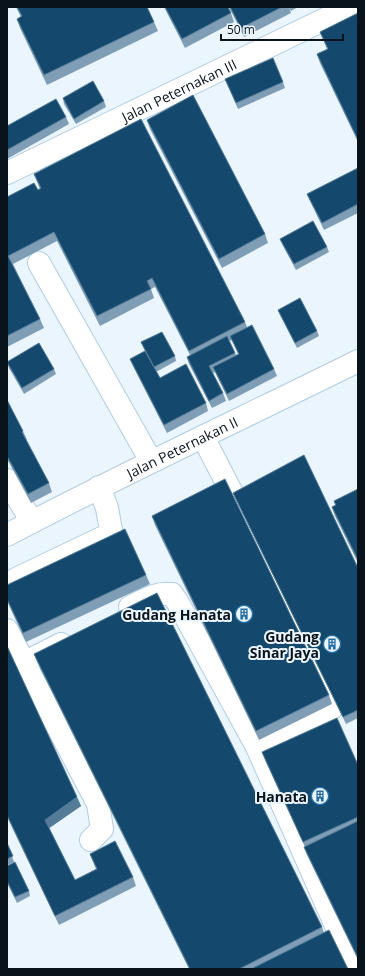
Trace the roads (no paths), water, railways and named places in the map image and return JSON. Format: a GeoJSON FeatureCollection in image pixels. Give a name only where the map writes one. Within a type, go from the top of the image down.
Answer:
{"type":"FeatureCollection","features":[{"type":"Feature","properties":{"kind":"street","name":"Jalan Peternakan III"},"geometry":{"type":"LineString","coordinates":[[7,173],[350,7]]}},
{"type":"Feature","properties":{"kind":"street"},"geometry":{"type":"LineString","coordinates":[[39,263],[151,462]]}},
{"type":"Feature","properties":{"kind":"street","name":"Jalan Peternakan II"},"geometry":{"type":"LineString","coordinates":[[7,536],[151,462],[358,361]]}},
{"type":"Feature","properties":{"kind":"street"},"geometry":{"type":"LineString","coordinates":[[203,437],[231,491],[333,703],[331,709],[257,747]]}},
{"type":"Feature","properties":{"kind":"street"},"geometry":{"type":"LineString","coordinates":[[7,480],[32,522]]}},
{"type":"Feature","properties":{"kind":"street"},"geometry":{"type":"LineString","coordinates":[[16,579],[106,536],[112,530],[107,508],[99,488]]}},
{"type":"Feature","properties":{"kind":"street"},"geometry":{"type":"LineString","coordinates":[[116,615],[151,596],[162,593],[172,594],[257,747],[355,969]]}},
{"type":"Feature","properties":{"kind":"street"},"geometry":{"type":"LineString","coordinates":[[7,630],[98,804],[102,828],[91,840]]}},
{"type":"Feature","properties":{"kind":"street"},"geometry":{"type":"LineString","coordinates":[[24,663],[81,633]]}},
{"type":"Feature","properties":{"kind":"place","name":"Gudang Hanata"},"geometry":{"type":"Point","coordinates":[244,614]}},
{"type":"Feature","properties":{"kind":"place","name":"Gudang Sinar Jaya"},"geometry":{"type":"Point","coordinates":[332,644]}},
{"type":"Feature","properties":{"kind":"place","name":"Hanata"},"geometry":{"type":"Point","coordinates":[320,796]}}]}
